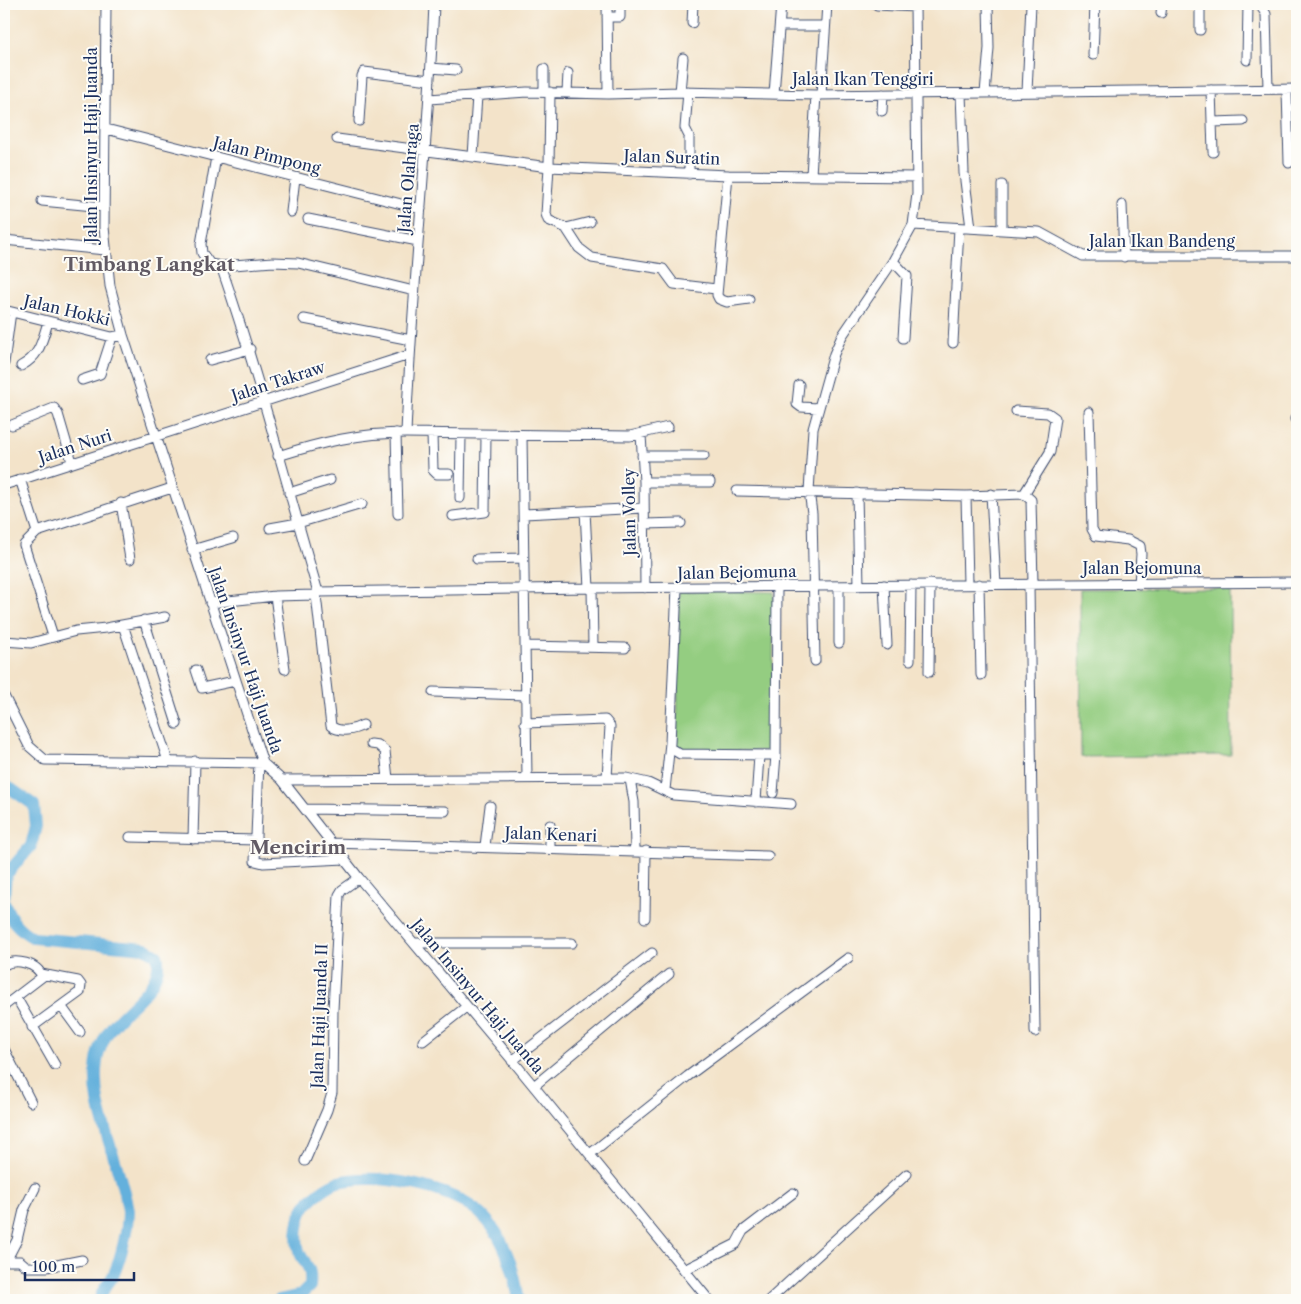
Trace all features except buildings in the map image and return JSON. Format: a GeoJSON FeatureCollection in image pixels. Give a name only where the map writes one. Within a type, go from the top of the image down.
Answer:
{"type":"FeatureCollection","features":[{"type":"Feature","properties":{"kind":"street","name":"Jalan Insinyur Haji Juanda"},"geometry":{"type":"LineString","coordinates":[[106,4],[104,207],[105,250],[110,286],[123,335],[261,762],[282,780],[359,878],[534,1086],[709,1300]]}},
{"type":"Feature","properties":{"kind":"street","name":"Jalan Olahraga"},"geometry":{"type":"LineString","coordinates":[[409,355],[420,209],[427,152],[434,4]]}},
{"type":"Feature","properties":{"kind":"street"},"geometry":{"type":"LineString","coordinates":[[606,4],[608,94]]}},
{"type":"Feature","properties":{"kind":"street"},"geometry":{"type":"LineString","coordinates":[[607,16],[620,17],[620,4]]}},
{"type":"Feature","properties":{"kind":"street"},"geometry":{"type":"LineString","coordinates":[[692,23],[693,4]]}},
{"type":"Feature","properties":{"kind":"street"},"geometry":{"type":"LineString","coordinates":[[774,94],[781,4]]}},
{"type":"Feature","properties":{"kind":"street"},"geometry":{"type":"LineString","coordinates":[[811,175],[827,4]]}},
{"type":"Feature","properties":{"kind":"street"},"geometry":{"type":"LineString","coordinates":[[985,93],[989,48],[988,4]]}},
{"type":"Feature","properties":{"kind":"street"},"geometry":{"type":"LineString","coordinates":[[1027,92],[1031,4]]}},
{"type":"Feature","properties":{"kind":"street"},"geometry":{"type":"LineString","coordinates":[[1093,55],[1095,4]]}},
{"type":"Feature","properties":{"kind":"street"},"geometry":{"type":"LineString","coordinates":[[1200,4],[1200,30]]}},
{"type":"Feature","properties":{"kind":"street"},"geometry":{"type":"LineString","coordinates":[[1247,60],[1248,4]]}},
{"type":"Feature","properties":{"kind":"street"},"geometry":{"type":"LineString","coordinates":[[815,661],[815,586],[812,513],[809,492],[813,429],[834,354],[842,336],[893,261],[913,225],[917,194],[915,5],[877,5]]}},
{"type":"Feature","properties":{"kind":"street"},"geometry":{"type":"LineString","coordinates":[[1262,8],[1266,14],[1268,89]]}},
{"type":"Feature","properties":{"kind":"street"},"geometry":{"type":"LineString","coordinates":[[780,26],[821,26]]}},
{"type":"Feature","properties":{"kind":"street"},"geometry":{"type":"LineString","coordinates":[[683,58],[685,128],[689,136],[689,174]]}},
{"type":"Feature","properties":{"kind":"street"},"geometry":{"type":"LineString","coordinates":[[432,68],[456,70]]}},
{"type":"Feature","properties":{"kind":"street"},"geometry":{"type":"LineString","coordinates":[[544,69],[547,92],[550,167],[546,218],[552,223],[566,228],[590,222]]}},
{"type":"Feature","properties":{"kind":"street"},"geometry":{"type":"LineString","coordinates":[[359,122],[362,76],[364,72],[430,80]]}},
{"type":"Feature","properties":{"kind":"street"},"geometry":{"type":"LineString","coordinates":[[567,92],[568,73]]}},
{"type":"Feature","properties":{"kind":"street","name":"Jalan Ikan Tenggiri"},"geometry":{"type":"LineString","coordinates":[[429,99],[547,92],[608,94],[684,92],[819,95],[1297,89]]}},
{"type":"Feature","properties":{"kind":"street"},"geometry":{"type":"LineString","coordinates":[[1211,90],[1213,152]]}},
{"type":"Feature","properties":{"kind":"street"},"geometry":{"type":"LineString","coordinates":[[1287,90],[1289,163]]}},
{"type":"Feature","properties":{"kind":"street"},"geometry":{"type":"LineString","coordinates":[[882,111],[883,94]]}},
{"type":"Feature","properties":{"kind":"street"},"geometry":{"type":"LineString","coordinates":[[961,94],[964,174],[971,228]]}},
{"type":"Feature","properties":{"kind":"street"},"geometry":{"type":"LineString","coordinates":[[473,156],[477,96]]}},
{"type":"Feature","properties":{"kind":"street"},"geometry":{"type":"LineString","coordinates":[[1213,122],[1244,121]]}},
{"type":"Feature","properties":{"kind":"street","name":"Jalan Pimpong"},"geometry":{"type":"LineString","coordinates":[[106,129],[420,209]]}},
{"type":"Feature","properties":{"kind":"street"},"geometry":{"type":"LineString","coordinates":[[337,139],[427,152]]}},
{"type":"Feature","properties":{"kind":"street","name":"Jalan Suratin"},"geometry":{"type":"LineString","coordinates":[[427,152],[473,156],[550,167],[689,174],[917,177]]}},
{"type":"Feature","properties":{"kind":"street"},"geometry":{"type":"LineString","coordinates":[[216,157],[201,244],[205,259],[210,264],[221,266],[273,262],[298,263],[414,291]]}},
{"type":"Feature","properties":{"kind":"street"},"geometry":{"type":"LineString","coordinates":[[728,175],[716,289],[719,300],[722,302],[749,299]]}},
{"type":"Feature","properties":{"kind":"street"},"geometry":{"type":"LineString","coordinates":[[291,212],[295,178]]}},
{"type":"Feature","properties":{"kind":"street"},"geometry":{"type":"LineString","coordinates":[[1002,185],[1002,229]]}},
{"type":"Feature","properties":{"kind":"street"},"geometry":{"type":"LineString","coordinates":[[42,201],[104,207]]}},
{"type":"Feature","properties":{"kind":"street"},"geometry":{"type":"LineString","coordinates":[[1122,205],[1124,257]]}},
{"type":"Feature","properties":{"kind":"street"},"geometry":{"type":"LineString","coordinates":[[308,219],[418,241]]}},
{"type":"Feature","properties":{"kind":"street","name":"Jalan Ikan Bandeng"},"geometry":{"type":"LineString","coordinates":[[913,225],[1039,232],[1083,256],[1297,256]]}},
{"type":"Feature","properties":{"kind":"street"},"geometry":{"type":"LineString","coordinates":[[566,228],[579,248],[592,258],[660,268],[666,270],[674,284],[716,289]]}},
{"type":"Feature","properties":{"kind":"street"},"geometry":{"type":"LineString","coordinates":[[953,343],[959,228]]}},
{"type":"Feature","properties":{"kind":"street"},"geometry":{"type":"LineString","coordinates":[[4,240],[105,250]]}},
{"type":"Feature","properties":{"kind":"street"},"geometry":{"type":"LineString","coordinates":[[893,261],[907,276],[903,338]]}},
{"type":"Feature","properties":{"kind":"street"},"geometry":{"type":"LineString","coordinates":[[221,266],[250,349],[262,402],[317,594],[331,726],[340,730],[357,728],[364,725]]}},
{"type":"Feature","properties":{"kind":"street"},"geometry":{"type":"LineString","coordinates":[[4,363],[8,311]]}},
{"type":"Feature","properties":{"kind":"street","name":"Jalan Hokki"},"geometry":{"type":"LineString","coordinates":[[8,311],[112,337],[123,335]]}},
{"type":"Feature","properties":{"kind":"street"},"geometry":{"type":"LineString","coordinates":[[304,319],[411,340]]}},
{"type":"Feature","properties":{"kind":"street"},"geometry":{"type":"LineString","coordinates":[[21,366],[34,359],[38,353],[48,322]]}},
{"type":"Feature","properties":{"kind":"street"},"geometry":{"type":"LineString","coordinates":[[82,380],[100,374],[112,337]]}},
{"type":"Feature","properties":{"kind":"street"},"geometry":{"type":"LineString","coordinates":[[210,360],[250,349]]}},
{"type":"Feature","properties":{"kind":"street"},"geometry":{"type":"LineString","coordinates":[[406,433],[409,355]]}},
{"type":"Feature","properties":{"kind":"street","name":"Jalan Takraw"},"geometry":{"type":"LineString","coordinates":[[156,436],[409,355]]}},
{"type":"Feature","properties":{"kind":"street"},"geometry":{"type":"LineString","coordinates":[[799,385],[797,404],[801,407],[818,408]]}},
{"type":"Feature","properties":{"kind":"street"},"geometry":{"type":"LineString","coordinates":[[12,425],[54,408],[58,414],[72,462]]}},
{"type":"Feature","properties":{"kind":"street"},"geometry":{"type":"LineString","coordinates":[[1016,411],[1048,413],[1055,418],[1050,452],[1024,494]]}},
{"type":"Feature","properties":{"kind":"street"},"geometry":{"type":"LineString","coordinates":[[1089,412],[1092,529],[1096,536],[1128,540],[1140,546],[1139,584]]}},
{"type":"Feature","properties":{"kind":"street"},"geometry":{"type":"LineString","coordinates":[[278,456],[326,440],[396,433],[522,436],[641,435],[668,427]]}},
{"type":"Feature","properties":{"kind":"street"},"geometry":{"type":"LineString","coordinates":[[396,433],[398,514]]}},
{"type":"Feature","properties":{"kind":"street"},"geometry":{"type":"LineString","coordinates":[[432,434],[433,470],[437,474],[449,474]]}},
{"type":"Feature","properties":{"kind":"street"},"geometry":{"type":"LineString","coordinates":[[460,435],[460,498]]}},
{"type":"Feature","properties":{"kind":"street"},"geometry":{"type":"LineString","coordinates":[[453,516],[485,512],[486,435]]}},
{"type":"Feature","properties":{"kind":"street","name":"Jalan Volley"},"geometry":{"type":"LineString","coordinates":[[641,435],[644,482],[645,588]]}},
{"type":"Feature","properties":{"kind":"street","name":"Jalan Nuri"},"geometry":{"type":"LineString","coordinates":[[4,484],[156,436]]}},
{"type":"Feature","properties":{"kind":"street"},"geometry":{"type":"LineString","coordinates":[[522,436],[527,778]]}},
{"type":"Feature","properties":{"kind":"street"},"geometry":{"type":"LineString","coordinates":[[642,456],[704,456]]}},
{"type":"Feature","properties":{"kind":"street"},"geometry":{"type":"LineString","coordinates":[[20,479],[37,532]]}},
{"type":"Feature","properties":{"kind":"street"},"geometry":{"type":"LineString","coordinates":[[289,493],[330,480]]}},
{"type":"Feature","properties":{"kind":"street"},"geometry":{"type":"LineString","coordinates":[[644,482],[710,482]]}},
{"type":"Feature","properties":{"kind":"street"},"geometry":{"type":"LineString","coordinates":[[53,636],[24,545],[37,532],[121,503],[172,488]]}},
{"type":"Feature","properties":{"kind":"street"},"geometry":{"type":"LineString","coordinates":[[737,491],[966,496],[1024,494],[1031,500],[1035,1032]]}},
{"type":"Feature","properties":{"kind":"street"},"geometry":{"type":"LineString","coordinates":[[857,493],[859,586]]}},
{"type":"Feature","properties":{"kind":"street"},"geometry":{"type":"LineString","coordinates":[[992,494],[996,584]]}},
{"type":"Feature","properties":{"kind":"street"},"geometry":{"type":"LineString","coordinates":[[966,496],[968,584]]}},
{"type":"Feature","properties":{"kind":"street"},"geometry":{"type":"LineString","coordinates":[[121,503],[130,559]]}},
{"type":"Feature","properties":{"kind":"street"},"geometry":{"type":"LineString","coordinates":[[270,528],[298,523],[362,504]]}},
{"type":"Feature","properties":{"kind":"street"},"geometry":{"type":"LineString","coordinates":[[524,514],[644,508]]}},
{"type":"Feature","properties":{"kind":"street"},"geometry":{"type":"LineString","coordinates":[[585,510],[593,647]]}},
{"type":"Feature","properties":{"kind":"street"},"geometry":{"type":"LineString","coordinates":[[645,524],[681,523]]}},
{"type":"Feature","properties":{"kind":"street"},"geometry":{"type":"LineString","coordinates":[[192,550],[233,538]]}},
{"type":"Feature","properties":{"kind":"street"},"geometry":{"type":"LineString","coordinates":[[477,558],[523,558]]}},
{"type":"Feature","properties":{"kind":"street","name":"Jalan Bejomuna"},"geometry":{"type":"LineString","coordinates":[[210,603],[275,596],[317,594],[524,589],[1297,582]]}},
{"type":"Feature","properties":{"kind":"street"},"geometry":{"type":"LineString","coordinates":[[929,672],[930,584]]}},
{"type":"Feature","properties":{"kind":"street"},"geometry":{"type":"LineString","coordinates":[[979,584],[981,675]]}},
{"type":"Feature","properties":{"kind":"street"},"geometry":{"type":"LineString","coordinates":[[884,585],[887,645]]}},
{"type":"Feature","properties":{"kind":"street"},"geometry":{"type":"LineString","coordinates":[[910,660],[912,585]]}},
{"type":"Feature","properties":{"kind":"street"},"geometry":{"type":"LineString","coordinates":[[773,793],[776,755],[778,586]]}},
{"type":"Feature","properties":{"kind":"street"},"geometry":{"type":"LineString","coordinates":[[839,587],[839,643]]}},
{"type":"Feature","properties":{"kind":"street"},"geometry":{"type":"LineString","coordinates":[[665,790],[670,748],[676,588]]}},
{"type":"Feature","properties":{"kind":"street"},"geometry":{"type":"LineString","coordinates":[[275,596],[285,669]]}},
{"type":"Feature","properties":{"kind":"street"},"geometry":{"type":"LineString","coordinates":[[4,641],[32,643],[53,636],[165,618]]}},
{"type":"Feature","properties":{"kind":"street"},"geometry":{"type":"LineString","coordinates":[[144,620],[177,724]]}},
{"type":"Feature","properties":{"kind":"street"},"geometry":{"type":"LineString","coordinates":[[123,625],[168,761]]}},
{"type":"Feature","properties":{"kind":"street"},"geometry":{"type":"LineString","coordinates":[[525,646],[625,648]]}},
{"type":"Feature","properties":{"kind":"street"},"geometry":{"type":"LineString","coordinates":[[196,670],[202,688],[235,680]]}},
{"type":"Feature","properties":{"kind":"street"},"geometry":{"type":"LineString","coordinates":[[433,692],[526,695]]}},
{"type":"Feature","properties":{"kind":"street"},"geometry":{"type":"LineString","coordinates":[[4,696],[29,746],[45,760],[261,762],[257,840],[254,856],[258,863],[345,859]]}},
{"type":"Feature","properties":{"kind":"street"},"geometry":{"type":"LineString","coordinates":[[525,723],[605,720],[610,726],[608,778]]}},
{"type":"Feature","properties":{"kind":"street"},"geometry":{"type":"LineString","coordinates":[[371,744],[378,745],[385,751],[388,779]]}},
{"type":"Feature","properties":{"kind":"street"},"geometry":{"type":"LineString","coordinates":[[670,748],[680,754],[776,755]]}},
{"type":"Feature","properties":{"kind":"street"},"geometry":{"type":"LineString","coordinates":[[756,802],[759,755]]}},
{"type":"Feature","properties":{"kind":"street"},"geometry":{"type":"LineString","coordinates":[[193,839],[195,761]]}},
{"type":"Feature","properties":{"kind":"street"},"geometry":{"type":"LineString","coordinates":[[630,779],[634,802],[635,851]]}},
{"type":"Feature","properties":{"kind":"street"},"geometry":{"type":"LineString","coordinates":[[282,780],[630,779],[648,783],[673,795],[791,804]]}},
{"type":"Feature","properties":{"kind":"street"},"geometry":{"type":"LineString","coordinates":[[486,846],[490,806]]}},
{"type":"Feature","properties":{"kind":"street"},"geometry":{"type":"LineString","coordinates":[[306,809],[445,811]]}},
{"type":"Feature","properties":{"kind":"street"},"geometry":{"type":"LineString","coordinates":[[550,825],[550,849]]}},
{"type":"Feature","properties":{"kind":"street"},"geometry":{"type":"LineString","coordinates":[[130,837],[257,840]]}},
{"type":"Feature","properties":{"kind":"street","name":"Jalan Kenari"},"geometry":{"type":"LineString","coordinates":[[332,844],[486,846],[768,856]]}},
{"type":"Feature","properties":{"kind":"street"},"geometry":{"type":"LineString","coordinates":[[645,918],[646,851]]}},
{"type":"Feature","properties":{"kind":"street","name":"Jalan Haji Juanda II"},"geometry":{"type":"LineString","coordinates":[[305,1161],[332,1094],[333,1010],[339,895],[342,890],[359,878]]}},
{"type":"Feature","properties":{"kind":"street"},"geometry":{"type":"LineString","coordinates":[[414,943],[572,943]]}},
{"type":"Feature","properties":{"kind":"street"},"geometry":{"type":"LineString","coordinates":[[512,1061],[652,953]]}},
{"type":"Feature","properties":{"kind":"street"},"geometry":{"type":"LineString","coordinates":[[590,1154],[696,1070],[848,958]]}},
{"type":"Feature","properties":{"kind":"street"},"geometry":{"type":"LineString","coordinates":[[4,965],[18,962],[36,968],[41,974],[74,980],[80,983],[80,992],[32,1027]]}},
{"type":"Feature","properties":{"kind":"street"},"geometry":{"type":"LineString","coordinates":[[4,1006],[42,977],[41,974]]}},
{"type":"Feature","properties":{"kind":"street"},"geometry":{"type":"LineString","coordinates":[[534,1086],[668,974]]}},
{"type":"Feature","properties":{"kind":"street"},"geometry":{"type":"LineString","coordinates":[[16,997],[55,1065]]}},
{"type":"Feature","properties":{"kind":"street"},"geometry":{"type":"LineString","coordinates":[[61,1006],[80,1032]]}},
{"type":"Feature","properties":{"kind":"street"},"geometry":{"type":"LineString","coordinates":[[423,1041],[466,1007]]}},
{"type":"Feature","properties":{"kind":"street"},"geometry":{"type":"LineString","coordinates":[[4,1049],[31,1102]]}},
{"type":"Feature","properties":{"kind":"street"},"geometry":{"type":"LineString","coordinates":[[769,1300],[907,1174]]}},
{"type":"Feature","properties":{"kind":"street"},"geometry":{"type":"LineString","coordinates":[[35,1188],[24,1210],[17,1240],[5,1261],[20,1261],[27,1267],[48,1268],[82,1260]]}},
{"type":"Feature","properties":{"kind":"street"},"geometry":{"type":"LineString","coordinates":[[684,1270],[736,1244],[743,1231],[793,1193]]}},
{"type":"Feature","properties":{"kind":"green space"},"geometry":{"type":"Polygon","coordinates":[[[1230,588],[1231,755],[1081,757],[1080,589],[1230,588]]]}},
{"type":"Feature","properties":{"kind":"green space"},"geometry":{"type":"Polygon","coordinates":[[[679,591],[774,592],[772,751],[677,750],[679,591]]]}},
{"type":"Feature","properties":{"kind":"waterway"},"geometry":{"type":"LineString","coordinates":[[4,784],[34,805],[36,826],[31,846],[6,875],[4,895]]}},
{"type":"Feature","properties":{"kind":"waterway"},"geometry":{"type":"LineString","coordinates":[[4,902],[15,923],[34,938],[145,948],[157,955],[158,967],[155,977],[142,996],[115,1022],[109,1031],[99,1052],[96,1068],[98,1102],[128,1211],[119,1260],[100,1300]]}},
{"type":"Feature","properties":{"kind":"waterway"},"geometry":{"type":"LineString","coordinates":[[279,1300],[301,1295],[310,1286],[309,1269],[301,1256],[297,1240],[303,1211],[308,1203],[325,1189],[338,1182],[354,1179],[373,1179],[414,1184],[434,1190],[469,1205],[482,1215],[497,1233],[511,1266],[519,1300]]}},
{"type":"Feature","properties":{"kind":"district","name":"Timbang Langkat"},"geometry":{"type":"Point","coordinates":[149,264]}},
{"type":"Feature","properties":{"kind":"district","name":"Mencirim"},"geometry":{"type":"Point","coordinates":[298,847]}}]}
